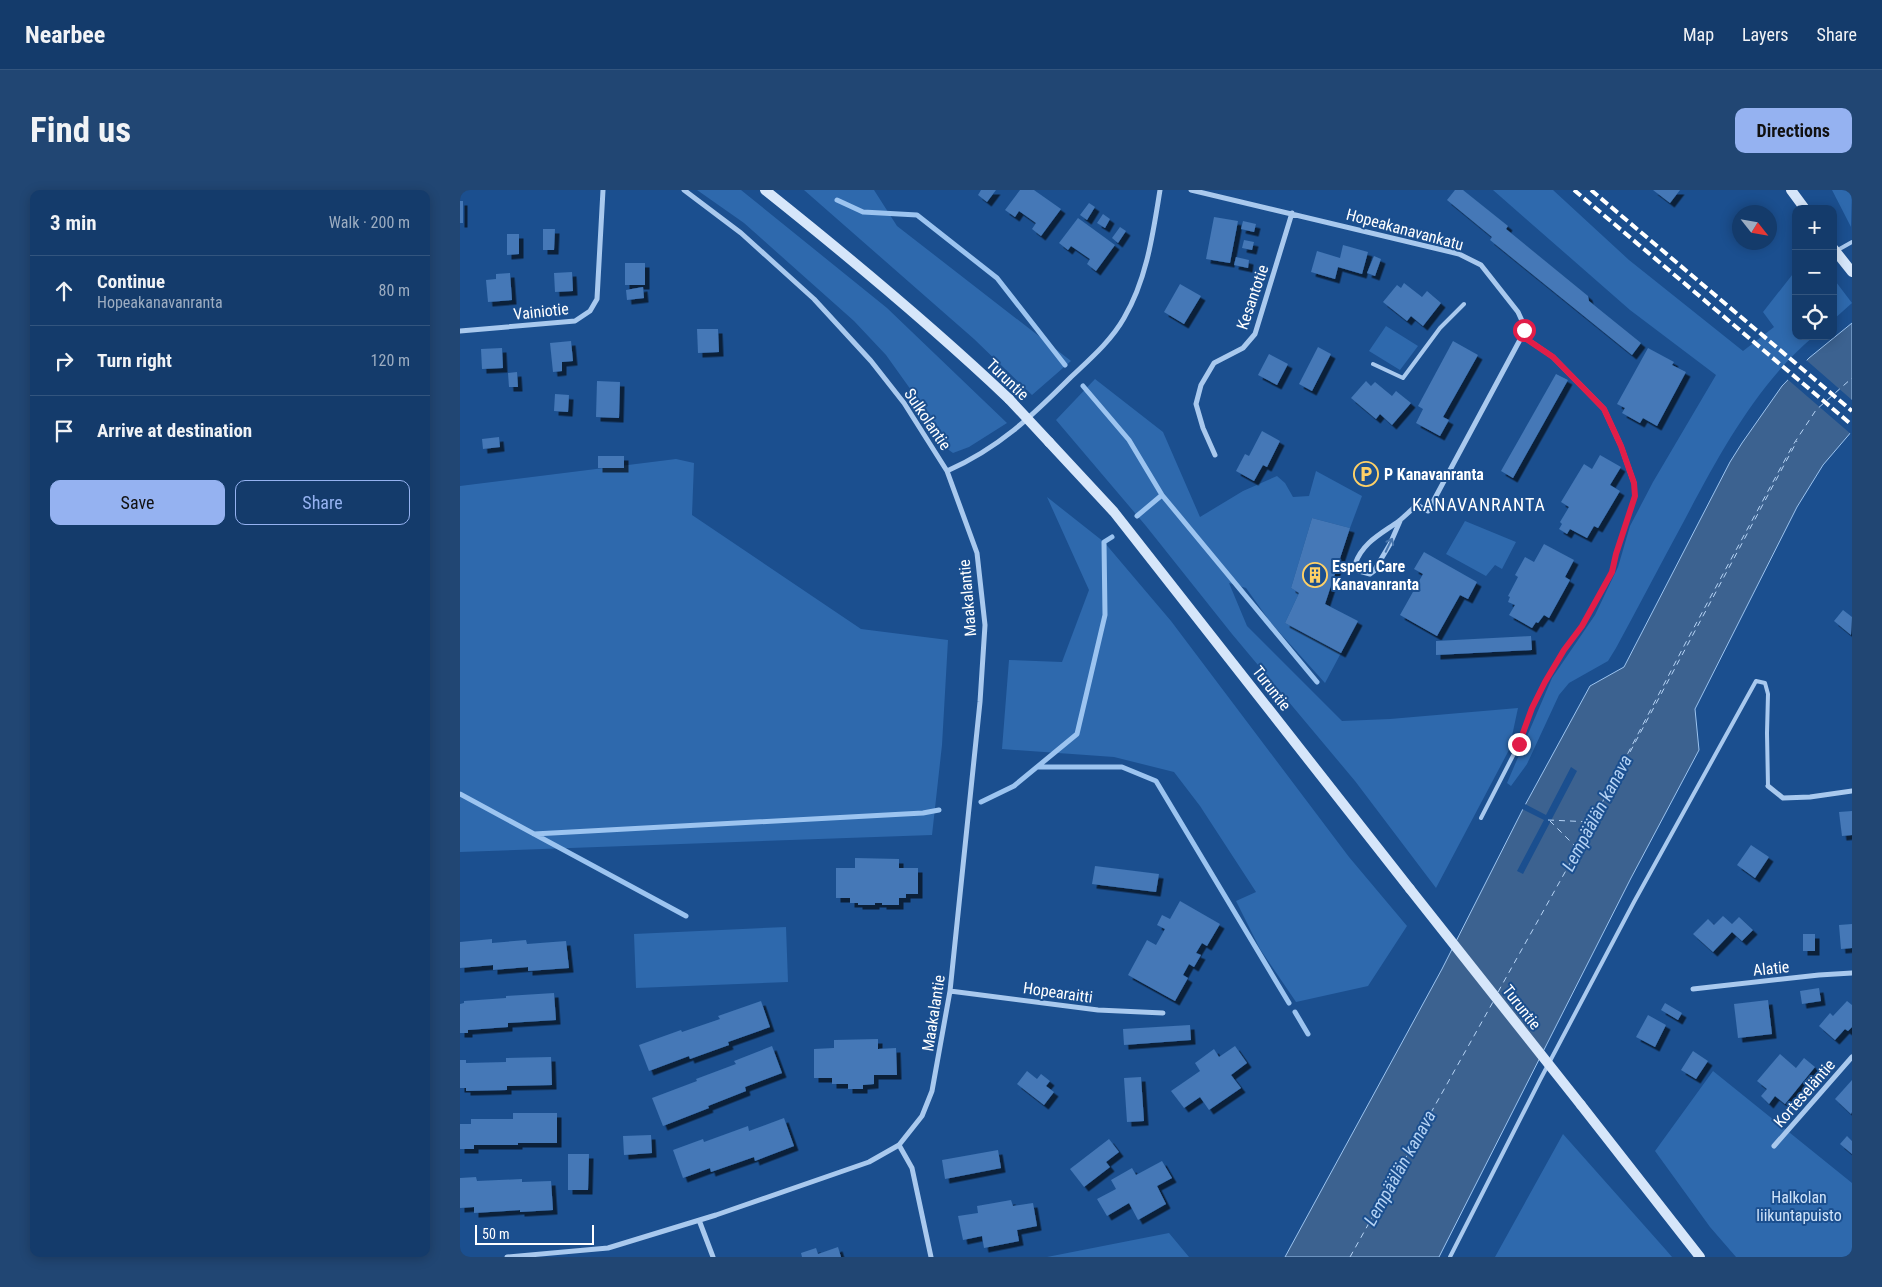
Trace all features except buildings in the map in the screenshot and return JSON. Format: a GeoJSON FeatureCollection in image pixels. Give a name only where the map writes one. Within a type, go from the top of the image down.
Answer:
{"type":"FeatureCollection","features":[{"type":"Feature","properties":{"kind":"main road","name":"Turuntie"},"geometry":{"type":"LineString","coordinates":[[765,190],[874,277],[955,348],[1008,399],[1114,512],[1700,1257]]}},
{"type":"Feature","properties":{"kind":"main road"},"geometry":{"type":"LineString","coordinates":[[1791,190],[1802,205]]}},
{"type":"Feature","properties":{"kind":"main road"},"geometry":{"type":"LineString","coordinates":[[1836,250],[1852,272]]}},
{"type":"Feature","properties":{"kind":"street","name":"Vainiotie"},"geometry":{"type":"LineString","coordinates":[[460,331],[575,321],[590,311],[597,299],[603,190]]}},
{"type":"Feature","properties":{"kind":"street","name":"Sulkolantie"},"geometry":{"type":"LineString","coordinates":[[684,190],[741,233],[814,299],[871,361],[904,403],[947,471],[972,460],[1002,441],[1041,407],[1110,340],[1125,318],[1139,286],[1152,239],[1160,190]]}},
{"type":"Feature","properties":{"kind":"street","name":"Hopeakanavankatu"},"geometry":{"type":"LineString","coordinates":[[1191,190],[1459,254],[1481,265],[1518,312],[1523,323],[1524,330],[1522,336]]}},
{"type":"Feature","properties":{"kind":"street","name":"Kesantotie"},"geometry":{"type":"LineString","coordinates":[[1215,455],[1203,428],[1196,404],[1201,384],[1214,363],[1243,348],[1256,334],[1292,213]]}},
{"type":"Feature","properties":{"kind":"street"},"geometry":{"type":"LineString","coordinates":[[1400,520],[1390,544],[1374,571],[1370,574],[1359,571],[1355,564],[1358,555],[1374,538],[1400,520],[1417,505],[1428,511],[1522,336],[1553,357],[1604,409],[1621,446],[1634,483]]}},
{"type":"Feature","properties":{"kind":"street","name":"Maakalantie"},"geometry":{"type":"LineString","coordinates":[[507,1257],[608,1248],[699,1220],[869,1162],[899,1144],[922,1116],[932,1091],[950,991],[980,702],[985,625],[977,553],[947,471]]}},
{"type":"Feature","properties":{"kind":"street"},"geometry":{"type":"LineString","coordinates":[[1768,786],[1783,798],[1810,797],[1852,791]]}},
{"type":"Feature","properties":{"kind":"street","name":"Alatie"},"geometry":{"type":"LineString","coordinates":[[1692,989],[1852,973]]}},
{"type":"Feature","properties":{"kind":"street","name":"Hopearaitti"},"geometry":{"type":"LineString","coordinates":[[950,991],[1098,1010],[1163,1012]]}},
{"type":"Feature","properties":{"kind":"street","name":"Korteseläntie"},"geometry":{"type":"LineString","coordinates":[[1774,1146],[1852,1057]]}},
{"type":"Feature","properties":{"kind":"street"},"geometry":{"type":"LineString","coordinates":[[899,1144],[912,1168],[931,1257]]}},
{"type":"Feature","properties":{"kind":"street"},"geometry":{"type":"LineString","coordinates":[[699,1220],[713,1257]]}},
{"type":"Feature","properties":{"kind":"lane"},"geometry":{"type":"LineString","coordinates":[[1837,248],[1852,242]]}},
{"type":"Feature","properties":{"kind":"lane"},"geometry":{"type":"LineString","coordinates":[[1373,364],[1403,378],[1440,328],[1464,304]]}},
{"type":"Feature","properties":{"kind":"lane"},"geometry":{"type":"LineString","coordinates":[[1481,818],[1519,744],[1532,708],[1545,682],[1564,650],[1582,626],[1612,572],[1635,496],[1634,483]]}},
{"type":"Feature","properties":{"kind":"lane"},"geometry":{"type":"LineString","coordinates":[[1450,1257],[1540,1080],[1634,902],[1756,681],[1765,683],[1768,694],[1768,786]]}},
{"type":"Feature","properties":{"kind":"green space"},"geometry":{"type":"Polygon","coordinates":[[[697,190],[741,190],[887,308],[1007,423],[969,447],[953,453],[942,445],[926,411],[886,355],[854,321],[744,223],[697,190]]]}},
{"type":"Feature","properties":{"kind":"green space"},"geometry":{"type":"Polygon","coordinates":[[[804,190],[874,190],[897,226],[1071,361],[1032,395],[974,339],[804,190]]]}},
{"type":"Feature","properties":{"kind":"green space"},"geometry":{"type":"Polygon","coordinates":[[[1493,190],[1553,190],[1629,260],[1743,351],[1774,327],[1763,312],[1792,275],[1792,340],[1810,340],[1774,376],[1740,422],[1711,471],[1608,661],[1569,683],[1559,695],[1527,764],[1511,786],[1507,783],[1552,678],[1595,615],[1618,567],[1630,526],[1653,482],[1716,375],[1630,310],[1493,190]]]}},
{"type":"Feature","properties":{"kind":"green space"},"geometry":{"type":"Polygon","coordinates":[[[1832,190],[1852,190],[1851,227],[1832,190]]]}},
{"type":"Feature","properties":{"kind":"green space"},"geometry":{"type":"Polygon","coordinates":[[[1837,283],[1852,303],[1837,316],[1837,283]]]}},
{"type":"Feature","properties":{"kind":"green space"},"geometry":{"type":"Polygon","coordinates":[[[1386,326],[1418,346],[1400,370],[1369,351],[1386,326]]]}},
{"type":"Feature","properties":{"kind":"green space"},"geometry":{"type":"Polygon","coordinates":[[[1095,379],[1163,432],[1200,517],[1243,491],[1277,476],[1285,483],[1293,497],[1309,496],[1316,471],[1362,496],[1350,528],[1312,518],[1291,588],[1299,593],[1285,623],[1341,653],[1325,683],[1271,623],[1246,588],[1229,583],[1247,626],[1342,721],[1390,719],[1518,708],[1509,750],[1436,888],[1355,781],[1232,634],[1146,526],[1056,420],[1095,379]]]}},
{"type":"Feature","properties":{"kind":"green space"},"geometry":{"type":"Polygon","coordinates":[[[676,459],[694,463],[692,515],[861,629],[948,640],[942,745],[932,835],[460,852],[460,486],[676,459]]]}},
{"type":"Feature","properties":{"kind":"green space"},"geometry":{"type":"Polygon","coordinates":[[[1047,497],[1104,542],[1171,621],[1349,857],[1407,926],[1368,986],[1296,1002],[1260,949],[1236,901],[1256,892],[1200,806],[1174,772],[1114,757],[1002,749],[1009,660],[1062,662],[1089,590],[1047,497]]]}},
{"type":"Feature","properties":{"kind":"green space"},"geometry":{"type":"Polygon","coordinates":[[[1465,521],[1516,542],[1502,569],[1495,565],[1486,576],[1446,554],[1465,521]]]}},
{"type":"Feature","properties":{"kind":"green space"},"geometry":{"type":"Polygon","coordinates":[[[786,927],[788,982],[636,988],[634,934],[786,927]]]}},
{"type":"Feature","properties":{"kind":"green space","name":"Halkolan liikuntapuisto"},"geometry":{"type":"Polygon","coordinates":[[[1713,1071],[1852,1183],[1852,1257],[1736,1257],[1710,1227],[1655,1151],[1713,1071]]]}},
{"type":"Feature","properties":{"kind":"green space"},"geometry":{"type":"Polygon","coordinates":[[[1563,1134],[1666,1250],[1672,1257],[1495,1257],[1563,1134]]]}},
{"type":"Feature","properties":{"kind":"green space"},"geometry":{"type":"Polygon","coordinates":[[[1169,1233],[1189,1257],[1047,1257],[1169,1233]]]}},
{"type":"Feature","properties":{"kind":"water","name":"Lempäälän kanava"},"geometry":{"type":"Polygon","coordinates":[[[1852,323],[1852,431],[1823,465],[1797,507],[1695,709],[1699,750],[1631,878],[1439,1257],[1285,1257],[1442,969],[1524,807],[1590,686],[1624,667],[1730,462],[1742,443],[1782,386],[1809,358],[1831,340],[1837,340],[1837,335],[1852,323]]]}},
{"type":"Feature","properties":{"kind":"pier"},"geometry":{"type":"Polygon","coordinates":[[[1805,359],[1852,400],[1852,435],[1786,378],[1805,359]]]}},
{"type":"Feature","properties":{"kind":"pier"},"geometry":{"type":"Polygon","coordinates":[[[1571,767],[1577,771],[1523,874],[1517,871],[1544,820],[1520,808],[1523,803],[1546,815],[1571,767]]]}},
{"type":"Feature","properties":{"kind":"waterway"},"geometry":{"type":"LineString","coordinates":[[837,200],[863,212],[917,215],[997,278],[1065,365]]}},
{"type":"Feature","properties":{"kind":"waterway"},"geometry":{"type":"LineString","coordinates":[[1083,386],[1129,440],[1162,495]]}},
{"type":"Feature","properties":{"kind":"waterway"},"geometry":{"type":"LineString","coordinates":[[1137,516],[1162,495],[1317,682]]}},
{"type":"Feature","properties":{"kind":"waterway"},"geometry":{"type":"LineString","coordinates":[[981,802],[1014,786],[1077,734],[1105,615],[1104,542],[1112,537]]}},
{"type":"Feature","properties":{"kind":"waterway"},"geometry":{"type":"LineString","coordinates":[[1037,767],[1122,767],[1156,781],[1289,1003]]}},
{"type":"Feature","properties":{"kind":"waterway"},"geometry":{"type":"LineString","coordinates":[[460,794],[686,916]]}},
{"type":"Feature","properties":{"kind":"waterway"},"geometry":{"type":"LineString","coordinates":[[534,834],[923,813],[939,810]]}},
{"type":"Feature","properties":{"kind":"waterway"},"geometry":{"type":"LineString","coordinates":[[1295,1012],[1308,1034]]}},
{"type":"Feature","properties":{"kind":"ferry route"},"geometry":{"type":"LineString","coordinates":[[1548,820],[1592,822],[1685,644],[1793,445],[1816,410],[1852,378]]}},
{"type":"Feature","properties":{"kind":"ferry route"},"geometry":{"type":"LineString","coordinates":[[1630,752],[1797,441]]}},
{"type":"Feature","properties":{"kind":"ferry route"},"geometry":{"type":"LineString","coordinates":[[1498,992],[1578,849],[1550,821]]}},
{"type":"Feature","properties":{"kind":"ferry route"},"geometry":{"type":"LineString","coordinates":[[1578,849],[1592,822]]}},
{"type":"Feature","properties":{"kind":"ferry route"},"geometry":{"type":"LineString","coordinates":[[1350,1257],[1493,1002]]}},
{"type":"Feature","properties":{"kind":"railway"},"geometry":{"type":"LineString","coordinates":[[1574,190],[1852,425]]}},
{"type":"Feature","properties":{"kind":"railway"},"geometry":{"type":"LineString","coordinates":[[1591,190],[1852,411]]}},
{"type":"Feature","properties":{"kind":"place","name":"P Kanavanranta"},"geometry":{"type":"Point","coordinates":[1366,474]}},
{"type":"Feature","properties":{"kind":"place","name":"Esperi Care Kanavanranta"},"geometry":{"type":"Point","coordinates":[1315,575]}},
{"type":"Feature","properties":{"kind":"district","name":"KANAVANRANTA"},"geometry":{"type":"Point","coordinates":[1479,505]}},
{"type":"Feature","properties":{"kind":"route"},"geometry":{"type":"LineString","coordinates":[[1519,744],[1532,708],[1545,682],[1564,650],[1582,626],[1612,572],[1635,496],[1634,483],[1621,446],[1604,409],[1553,357],[1522,336],[1524,330]]}}]}
